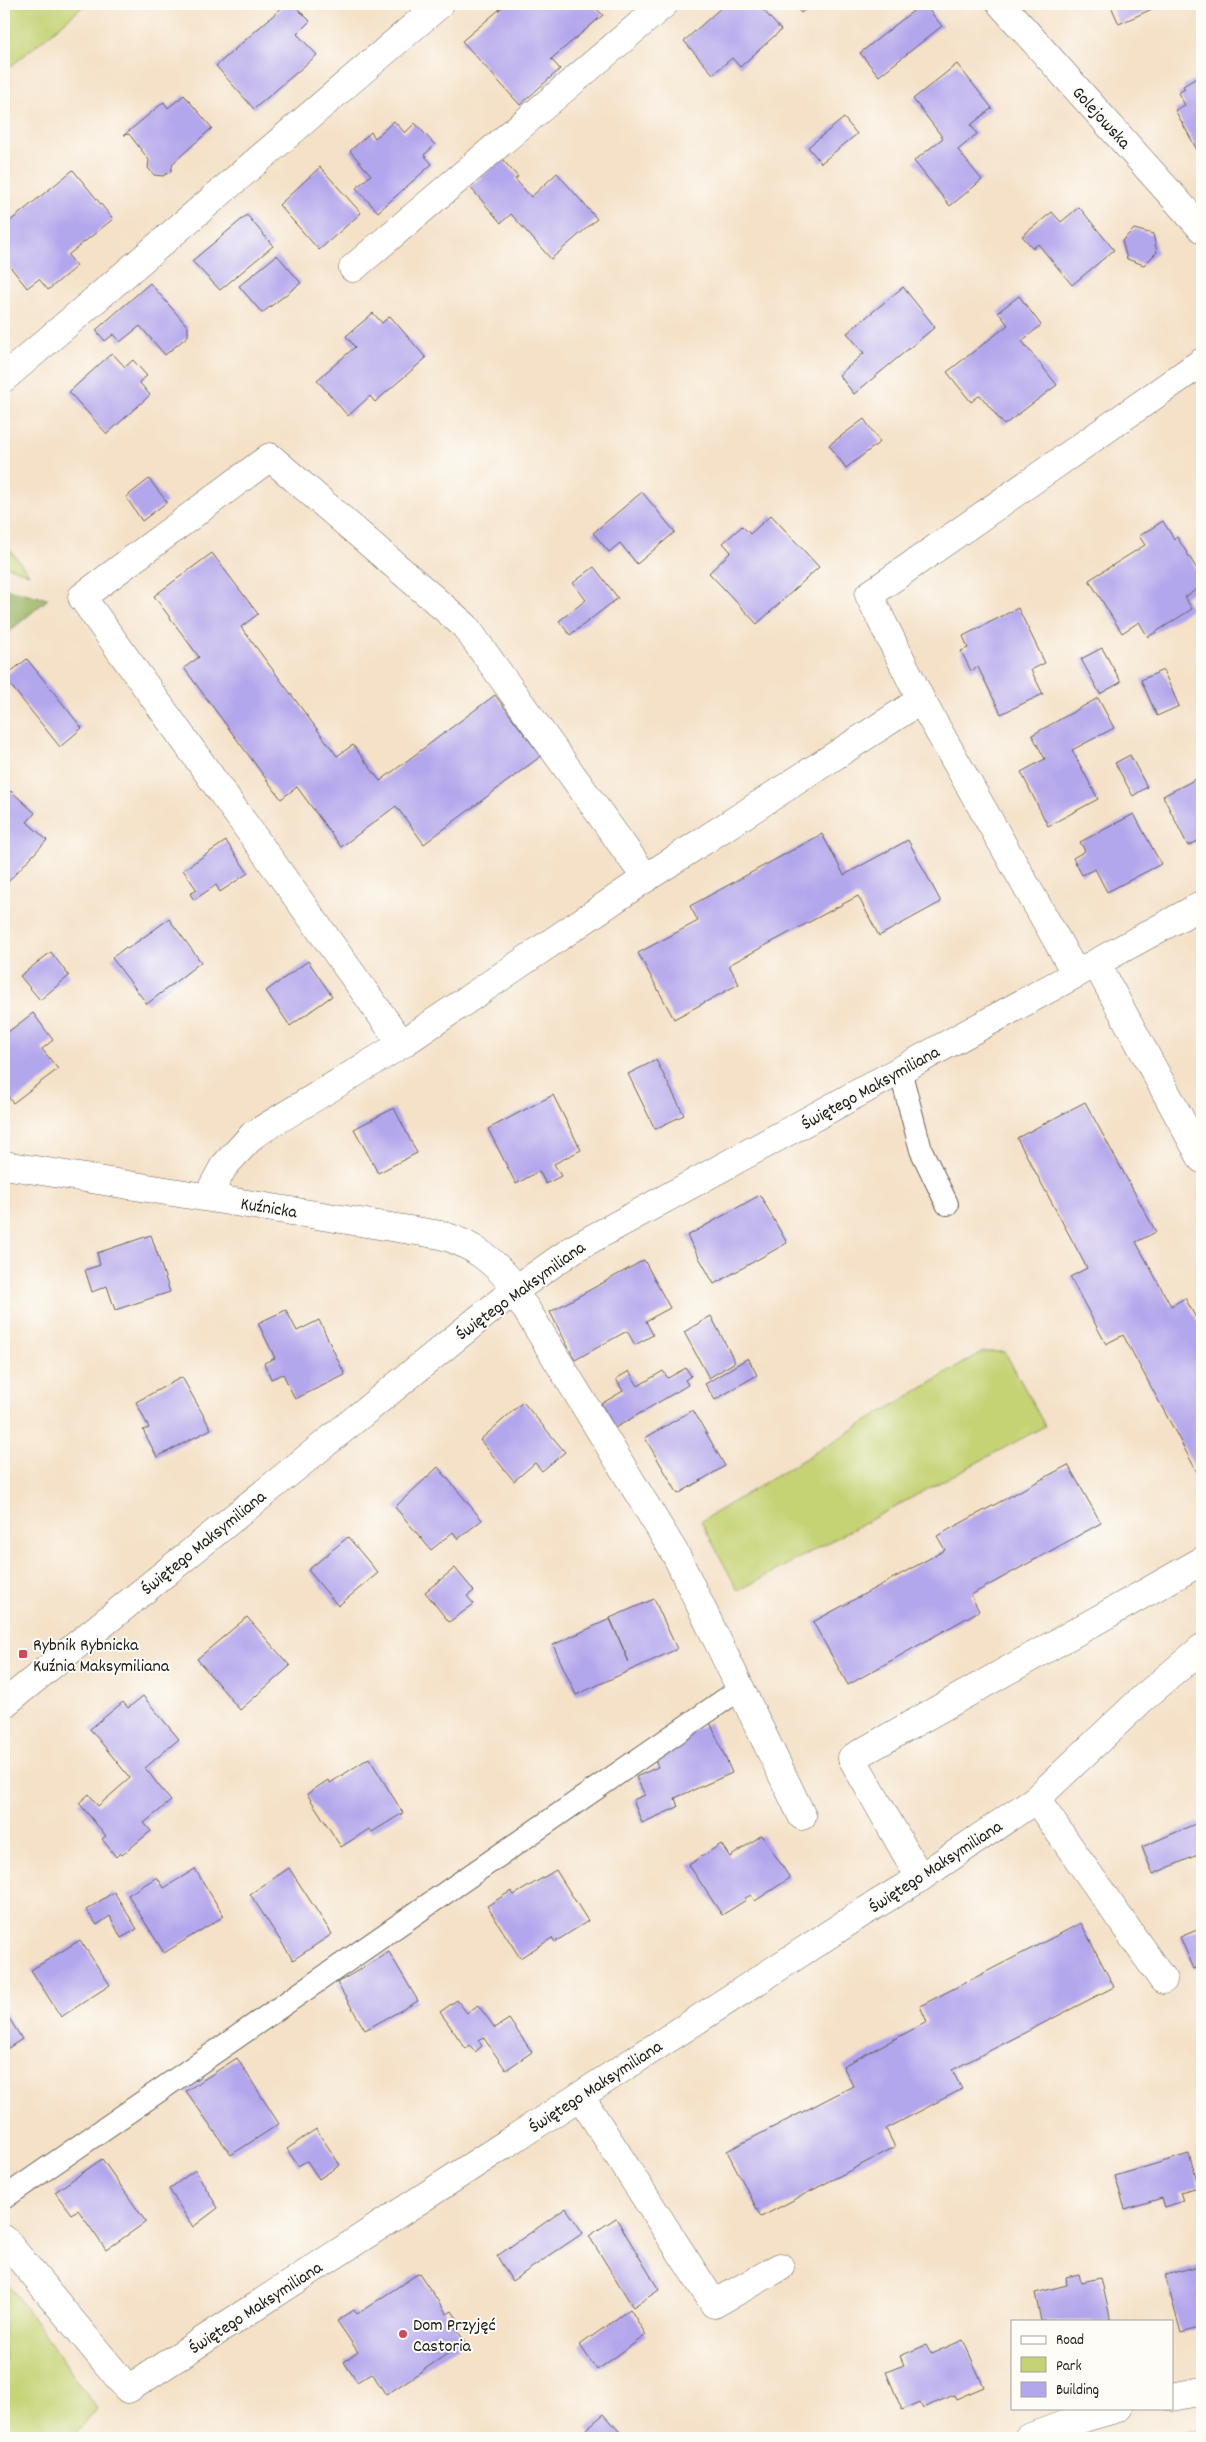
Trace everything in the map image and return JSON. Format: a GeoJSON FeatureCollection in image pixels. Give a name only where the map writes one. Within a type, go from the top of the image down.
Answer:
{"type":"FeatureCollection","features":[{"type":"Feature","properties":{"kind":"street"},"geometry":{"type":"LineString","coordinates":[[4,378],[440,4]]}},
{"type":"Feature","properties":{"kind":"street"},"geometry":{"type":"LineString","coordinates":[[353,268],[664,4]]}},
{"type":"Feature","properties":{"kind":"street","name":"Golejowska"},"geometry":{"type":"LineString","coordinates":[[1001,4],[1202,229]]}},
{"type":"Feature","properties":{"kind":"street"},"geometry":{"type":"LineString","coordinates":[[1202,362],[869,595],[921,700],[1202,1158]]}},
{"type":"Feature","properties":{"kind":"street"},"geometry":{"type":"LineString","coordinates":[[402,1044],[82,597],[270,456],[465,626],[646,878]]}},
{"type":"Feature","properties":{"kind":"street"},"geometry":{"type":"LineString","coordinates":[[207,1197],[224,1166],[253,1135],[402,1044],[646,878],[921,700]]}},
{"type":"Feature","properties":{"kind":"street","name":"Świętego Maksymiliana"},"geometry":{"type":"LineString","coordinates":[[4,1704],[514,1290],[599,1234],[1202,905]]}},
{"type":"Feature","properties":{"kind":"street","name":"Kuźnicka"},"geometry":{"type":"LineString","coordinates":[[4,1165],[408,1229],[454,1238],[477,1249],[504,1274],[676,1555],[802,1816]]}},
{"type":"Feature","properties":{"kind":"street"},"geometry":{"type":"LineString","coordinates":[[920,1878],[852,1758],[1202,1561]]}},
{"type":"Feature","properties":{"kind":"street","name":"Świętego Maksymiliana"},"geometry":{"type":"LineString","coordinates":[[4,2239],[128,2389],[920,1878],[1036,1799],[1142,1699],[1202,1648]]}},
{"type":"Feature","properties":{"kind":"street"},"geometry":{"type":"LineString","coordinates":[[1036,1799],[1163,1980]]}},
{"type":"Feature","properties":{"kind":"street"},"geometry":{"type":"LineString","coordinates":[[580,2096],[714,2304],[780,2267]]}},
{"type":"Feature","properties":{"kind":"street"},"geometry":{"type":"LineString","coordinates":[[1174,2397],[1202,2391]]}},
{"type":"Feature","properties":{"kind":"street"},"geometry":{"type":"LineString","coordinates":[[1028,2438],[1111,2410]]}},
{"type":"Feature","properties":{"kind":"lane"},"geometry":{"type":"LineString","coordinates":[[900,1070],[921,1150],[947,1204]]}},
{"type":"Feature","properties":{"kind":"lane"},"geometry":{"type":"LineString","coordinates":[[4,2198],[740,1689]]}},
{"type":"Feature","properties":{"kind":"green space"},"geometry":{"type":"Polygon","coordinates":[[[4,4],[86,4],[4,72],[4,4]]]}},
{"type":"Feature","properties":{"kind":"green space"},"geometry":{"type":"Polygon","coordinates":[[[4,542],[29,574],[6,566],[4,568],[4,542]]]}},
{"type":"Feature","properties":{"kind":"green space"},"geometry":{"type":"Polygon","coordinates":[[[4,588],[48,599],[4,636],[4,588]]]}},
{"type":"Feature","properties":{"kind":"green space"},"geometry":{"type":"Polygon","coordinates":[[[982,1352],[1005,1352],[1045,1426],[738,1591],[701,1521],[982,1352]]]}},
{"type":"Feature","properties":{"kind":"green space"},"geometry":{"type":"Polygon","coordinates":[[[4,2277],[97,2409],[71,2438],[4,2438],[4,2277]]]}},
{"type":"Feature","properties":{"kind":"green space"},"geometry":{"type":"Polygon","coordinates":[[[1202,2429],[1202,2438],[1166,2438],[1202,2429]]]}},
{"type":"Feature","properties":{"kind":"building"},"geometry":{"type":"Polygon","coordinates":[[[286,4],[293,4],[310,21],[297,34],[317,55],[254,109],[216,66],[286,4]]]}},
{"type":"Feature","properties":{"kind":"building"},"geometry":{"type":"Polygon","coordinates":[[[506,4],[591,4],[603,15],[551,59],[560,69],[520,105],[462,41],[506,4]]]}},
{"type":"Feature","properties":{"kind":"building"},"geometry":{"type":"Polygon","coordinates":[[[725,4],[758,4],[781,30],[740,67],[732,58],[713,74],[684,41],[725,4]]]}},
{"type":"Feature","properties":{"kind":"building"},"geometry":{"type":"Polygon","coordinates":[[[793,4],[812,4],[801,13],[793,4]]]}},
{"type":"Feature","properties":{"kind":"building"},"geometry":{"type":"Polygon","coordinates":[[[922,4],[942,26],[879,76],[860,53],[922,4]]]}},
{"type":"Feature","properties":{"kind":"building"},"geometry":{"type":"Polygon","coordinates":[[[1110,4],[1163,4],[1119,24],[1110,4]]]}},
{"type":"Feature","properties":{"kind":"building"},"geometry":{"type":"Polygon","coordinates":[[[957,64],[992,108],[971,125],[977,134],[958,150],[982,180],[950,206],[914,161],[943,138],[913,99],[957,64]]]}},
{"type":"Feature","properties":{"kind":"building"},"geometry":{"type":"Polygon","coordinates":[[[1200,76],[1202,79],[1201,157],[1175,110],[1185,105],[1178,93],[1185,89],[1183,86],[1200,76]]]}},
{"type":"Feature","properties":{"kind":"building"},"geometry":{"type":"Polygon","coordinates":[[[184,95],[212,128],[173,163],[171,171],[163,176],[154,175],[148,168],[149,160],[129,134],[124,135],[164,102],[168,108],[184,95]]]}},
{"type":"Feature","properties":{"kind":"building"},"geometry":{"type":"Polygon","coordinates":[[[844,118],[857,134],[821,163],[808,147],[844,118]]]}},
{"type":"Feature","properties":{"kind":"building"},"geometry":{"type":"Polygon","coordinates":[[[394,121],[405,133],[415,123],[435,145],[424,155],[432,164],[378,212],[356,188],[371,175],[350,151],[371,132],[375,138],[394,121]]]}},
{"type":"Feature","properties":{"kind":"building"},"geometry":{"type":"Polygon","coordinates":[[[502,159],[518,177],[515,179],[531,197],[557,173],[597,219],[551,259],[511,214],[501,223],[470,187],[502,159]]]}},
{"type":"Feature","properties":{"kind":"building"},"geometry":{"type":"Polygon","coordinates":[[[320,167],[361,213],[319,250],[279,205],[320,167]]]}},
{"type":"Feature","properties":{"kind":"building"},"geometry":{"type":"Polygon","coordinates":[[[73,170],[113,219],[68,255],[77,266],[48,290],[39,279],[27,288],[4,259],[4,226],[73,170]]]}},
{"type":"Feature","properties":{"kind":"building"},"geometry":{"type":"Polygon","coordinates":[[[1079,207],[1114,250],[1072,285],[1038,244],[1033,248],[1022,236],[1052,212],[1061,222],[1079,207]]]}},
{"type":"Feature","properties":{"kind":"building"},"geometry":{"type":"Polygon","coordinates":[[[247,215],[273,246],[220,290],[192,261],[247,215]]]}},
{"type":"Feature","properties":{"kind":"building"},"geometry":{"type":"Polygon","coordinates":[[[1134,229],[1153,234],[1157,252],[1144,265],[1127,259],[1122,241],[1134,229]]]}},
{"type":"Feature","properties":{"kind":"building"},"geometry":{"type":"Polygon","coordinates":[[[277,255],[301,283],[262,313],[239,286],[277,255]]]}},
{"type":"Feature","properties":{"kind":"building"},"geometry":{"type":"Polygon","coordinates":[[[150,283],[188,327],[188,336],[165,355],[140,326],[120,342],[114,334],[105,341],[96,330],[150,283]]]}},
{"type":"Feature","properties":{"kind":"building"},"geometry":{"type":"Polygon","coordinates":[[[903,287],[935,327],[854,394],[839,375],[864,353],[847,333],[903,287]]]}},
{"type":"Feature","properties":{"kind":"building"},"geometry":{"type":"Polygon","coordinates":[[[1019,296],[1041,325],[1022,341],[1057,385],[1004,425],[980,395],[971,402],[947,372],[1008,325],[998,312],[1019,296]]]}},
{"type":"Feature","properties":{"kind":"building"},"geometry":{"type":"Polygon","coordinates":[[[373,313],[382,323],[390,316],[426,358],[375,402],[370,396],[348,416],[317,380],[355,347],[346,336],[373,313]]]}},
{"type":"Feature","properties":{"kind":"building"},"geometry":{"type":"Polygon","coordinates":[[[112,353],[125,367],[133,360],[147,376],[139,382],[150,395],[107,434],[69,392],[112,353]]]}},
{"type":"Feature","properties":{"kind":"building"},"geometry":{"type":"Polygon","coordinates":[[[864,419],[880,442],[846,468],[829,445],[864,419]]]}},
{"type":"Feature","properties":{"kind":"building"},"geometry":{"type":"Polygon","coordinates":[[[149,479],[167,502],[142,521],[126,497],[149,479]]]}},
{"type":"Feature","properties":{"kind":"building"},"geometry":{"type":"Polygon","coordinates":[[[642,492],[675,532],[637,564],[620,543],[609,552],[593,533],[642,492]]]}},
{"type":"Feature","properties":{"kind":"building"},"geometry":{"type":"Polygon","coordinates":[[[771,515],[819,567],[757,624],[709,573],[731,552],[723,543],[742,526],[750,534],[771,515]]]}},
{"type":"Feature","properties":{"kind":"building"},"geometry":{"type":"Polygon","coordinates":[[[1163,521],[1174,539],[1177,537],[1202,577],[1200,580],[1202,586],[1185,597],[1192,609],[1148,637],[1139,622],[1122,633],[1089,580],[1145,545],[1139,536],[1163,521]]]}},
{"type":"Feature","properties":{"kind":"building"},"geometry":{"type":"Polygon","coordinates":[[[212,553],[258,614],[241,627],[337,756],[353,745],[380,781],[495,695],[541,756],[424,844],[396,806],[341,847],[297,787],[281,799],[184,668],[199,657],[154,596],[212,553]]]}},
{"type":"Feature","properties":{"kind":"building"},"geometry":{"type":"Polygon","coordinates":[[[594,567],[618,598],[570,635],[559,621],[586,600],[573,583],[594,567]]]}},
{"type":"Feature","properties":{"kind":"building"},"geometry":{"type":"Polygon","coordinates":[[[1018,608],[1045,663],[1031,670],[1043,694],[1001,714],[978,667],[971,671],[961,651],[968,648],[963,636],[1018,608]]]}},
{"type":"Feature","properties":{"kind":"building"},"geometry":{"type":"Polygon","coordinates":[[[1102,648],[1121,682],[1100,694],[1081,659],[1102,648]]]}},
{"type":"Feature","properties":{"kind":"building"},"geometry":{"type":"Polygon","coordinates":[[[27,659],[82,728],[60,747],[4,677],[27,659]]]}},
{"type":"Feature","properties":{"kind":"building"},"geometry":{"type":"Polygon","coordinates":[[[1163,670],[1179,706],[1157,716],[1141,680],[1163,670]]]}},
{"type":"Feature","properties":{"kind":"building"},"geometry":{"type":"Polygon","coordinates":[[[1098,698],[1114,728],[1072,750],[1098,799],[1048,826],[1021,772],[1045,759],[1032,735],[1098,698]]]}},
{"type":"Feature","properties":{"kind":"building"},"geometry":{"type":"Polygon","coordinates":[[[1130,755],[1147,787],[1133,796],[1115,763],[1130,755]]]}},
{"type":"Feature","properties":{"kind":"building"},"geometry":{"type":"Polygon","coordinates":[[[1202,776],[1202,839],[1188,846],[1163,796],[1202,776]]]}},
{"type":"Feature","properties":{"kind":"building"},"geometry":{"type":"Polygon","coordinates":[[[11,791],[35,813],[27,822],[47,840],[5,885],[4,798],[11,791]]]}},
{"type":"Feature","properties":{"kind":"building"},"geometry":{"type":"Polygon","coordinates":[[[1134,814],[1161,864],[1107,892],[1095,869],[1082,875],[1073,858],[1085,851],[1080,842],[1134,814]]]}},
{"type":"Feature","properties":{"kind":"building"},"geometry":{"type":"Polygon","coordinates":[[[822,834],[844,875],[908,840],[941,902],[879,936],[858,896],[729,965],[739,984],[674,1019],[638,953],[698,921],[690,906],[822,834]]]}},
{"type":"Feature","properties":{"kind":"building"},"geometry":{"type":"Polygon","coordinates":[[[226,841],[248,873],[220,892],[216,885],[194,900],[190,894],[197,890],[183,870],[226,841]]]}},
{"type":"Feature","properties":{"kind":"building"},"geometry":{"type":"Polygon","coordinates":[[[169,919],[201,962],[147,1004],[112,958],[169,919]]]}},
{"type":"Feature","properties":{"kind":"building"},"geometry":{"type":"Polygon","coordinates":[[[51,952],[69,976],[40,1000],[20,976],[51,952]]]}},
{"type":"Feature","properties":{"kind":"building"},"geometry":{"type":"Polygon","coordinates":[[[308,961],[332,996],[290,1026],[266,991],[308,961]]]}},
{"type":"Feature","properties":{"kind":"building"},"geometry":{"type":"Polygon","coordinates":[[[33,1013],[53,1040],[42,1049],[58,1069],[13,1103],[4,1091],[4,1035],[33,1013]]]}},
{"type":"Feature","properties":{"kind":"building"},"geometry":{"type":"Polygon","coordinates":[[[656,1060],[684,1115],[655,1129],[628,1074],[656,1060]]]}},
{"type":"Feature","properties":{"kind":"building"},"geometry":{"type":"Polygon","coordinates":[[[553,1095],[581,1150],[554,1164],[561,1176],[546,1184],[539,1171],[516,1184],[488,1129],[553,1095]]]}},
{"type":"Feature","properties":{"kind":"building"},"geometry":{"type":"Polygon","coordinates":[[[1085,1102],[1156,1232],[1136,1242],[1171,1306],[1185,1298],[1202,1329],[1202,1470],[1197,1472],[1123,1335],[1106,1344],[1070,1277],[1087,1268],[1017,1138],[1085,1102]]]}},
{"type":"Feature","properties":{"kind":"building"},"geometry":{"type":"Polygon","coordinates":[[[394,1108],[417,1153],[378,1173],[354,1129],[394,1108]]]}},
{"type":"Feature","properties":{"kind":"building"},"geometry":{"type":"Polygon","coordinates":[[[760,1195],[787,1243],[714,1284],[687,1236],[760,1195]]]}},
{"type":"Feature","properties":{"kind":"building"},"geometry":{"type":"Polygon","coordinates":[[[151,1235],[170,1292],[115,1310],[107,1286],[92,1292],[85,1270],[100,1265],[97,1253],[151,1235]]]}},
{"type":"Feature","properties":{"kind":"building"},"geometry":{"type":"Polygon","coordinates":[[[644,1260],[670,1308],[646,1321],[653,1335],[635,1345],[627,1331],[575,1360],[550,1312],[644,1260]]]}},
{"type":"Feature","properties":{"kind":"building"},"geometry":{"type":"Polygon","coordinates":[[[286,1310],[297,1331],[319,1320],[345,1375],[295,1399],[283,1374],[271,1379],[264,1363],[275,1358],[258,1323],[286,1310]]]}},
{"type":"Feature","properties":{"kind":"building"},"geometry":{"type":"Polygon","coordinates":[[[711,1316],[735,1362],[709,1378],[684,1332],[711,1316]]]}},
{"type":"Feature","properties":{"kind":"building"},"geometry":{"type":"Polygon","coordinates":[[[748,1358],[757,1375],[715,1400],[705,1384],[748,1358]]]}},
{"type":"Feature","properties":{"kind":"building"},"geometry":{"type":"Polygon","coordinates":[[[686,1368],[691,1376],[685,1380],[688,1385],[615,1428],[601,1404],[623,1391],[616,1379],[629,1371],[638,1386],[663,1371],[668,1378],[686,1368]]]}},
{"type":"Feature","properties":{"kind":"building"},"geometry":{"type":"Polygon","coordinates":[[[182,1377],[211,1429],[157,1457],[143,1430],[149,1428],[136,1402],[182,1377]]]}},
{"type":"Feature","properties":{"kind":"building"},"geometry":{"type":"Polygon","coordinates":[[[523,1402],[565,1452],[542,1471],[535,1463],[514,1481],[480,1440],[523,1402]]]}},
{"type":"Feature","properties":{"kind":"building"},"geometry":{"type":"Polygon","coordinates":[[[693,1410],[725,1466],[678,1494],[645,1438],[693,1410]]]}},
{"type":"Feature","properties":{"kind":"building"},"geometry":{"type":"Polygon","coordinates":[[[1068,1465],[1101,1523],[971,1595],[979,1611],[848,1685],[813,1622],[945,1550],[937,1536],[1068,1465]]]}},
{"type":"Feature","properties":{"kind":"building"},"geometry":{"type":"Polygon","coordinates":[[[438,1467],[482,1520],[458,1539],[453,1532],[431,1550],[395,1507],[438,1467]]]}},
{"type":"Feature","properties":{"kind":"building"},"geometry":{"type":"Polygon","coordinates":[[[348,1537],[378,1573],[338,1606],[308,1570],[348,1537]]]}},
{"type":"Feature","properties":{"kind":"building"},"geometry":{"type":"Polygon","coordinates":[[[455,1568],[474,1591],[467,1596],[474,1604],[449,1622],[425,1592],[455,1568]]]}},
{"type":"Feature","properties":{"kind":"building"},"geometry":{"type":"Polygon","coordinates":[[[654,1599],[677,1649],[576,1695],[553,1645],[610,1619],[629,1662],[610,1618],[654,1599]]]}},
{"type":"Feature","properties":{"kind":"building"},"geometry":{"type":"Polygon","coordinates":[[[247,1617],[290,1666],[240,1710],[197,1659],[247,1617]]]}},
{"type":"Feature","properties":{"kind":"building"},"geometry":{"type":"Polygon","coordinates":[[[143,1696],[179,1739],[145,1768],[171,1801],[144,1823],[151,1831],[122,1855],[120,1853],[116,1857],[102,1839],[106,1836],[79,1803],[89,1794],[98,1806],[130,1778],[90,1729],[123,1702],[128,1708],[143,1696]]]}},
{"type":"Feature","properties":{"kind":"building"},"geometry":{"type":"Polygon","coordinates":[[[710,1722],[732,1773],[675,1798],[678,1807],[642,1823],[633,1800],[645,1795],[636,1777],[658,1767],[651,1752],[710,1722]]]}},
{"type":"Feature","properties":{"kind":"building"},"geometry":{"type":"Polygon","coordinates":[[[369,1758],[403,1813],[372,1832],[369,1829],[341,1847],[307,1794],[328,1780],[330,1783],[369,1758]]]}},
{"type":"Feature","properties":{"kind":"building"},"geometry":{"type":"Polygon","coordinates":[[[1202,1821],[1202,1853],[1153,1874],[1142,1847],[1202,1821]]]}},
{"type":"Feature","properties":{"kind":"building"},"geometry":{"type":"Polygon","coordinates":[[[762,1835],[790,1878],[755,1901],[751,1895],[745,1898],[746,1900],[722,1915],[689,1865],[721,1844],[730,1857],[762,1835]]]}},
{"type":"Feature","properties":{"kind":"building"},"geometry":{"type":"Polygon","coordinates":[[[289,1868],[332,1934],[293,1960],[250,1894],[289,1868]]]}},
{"type":"Feature","properties":{"kind":"building"},"geometry":{"type":"Polygon","coordinates":[[[195,1869],[224,1916],[164,1953],[128,1895],[157,1877],[164,1888],[195,1869]]]}},
{"type":"Feature","properties":{"kind":"building"},"geometry":{"type":"Polygon","coordinates":[[[556,1870],[588,1921],[555,1942],[552,1938],[520,1958],[487,1906],[511,1891],[514,1895],[556,1870]]]}},
{"type":"Feature","properties":{"kind":"building"},"geometry":{"type":"Polygon","coordinates":[[[114,1892],[137,1929],[121,1938],[110,1916],[97,1925],[86,1910],[114,1892]]]}},
{"type":"Feature","properties":{"kind":"building"},"geometry":{"type":"Polygon","coordinates":[[[1081,1923],[1114,1987],[952,2070],[962,2089],[886,2129],[895,2147],[761,2217],[727,2151],[853,2086],[843,2066],[927,2022],[920,2006],[1081,1923]]]}},
{"type":"Feature","properties":{"kind":"building"},"geometry":{"type":"Polygon","coordinates":[[[1202,1928],[1202,1966],[1194,1969],[1180,1937],[1202,1928]]]}},
{"type":"Feature","properties":{"kind":"building"},"geometry":{"type":"Polygon","coordinates":[[[80,1940],[110,1985],[61,2017],[31,1970],[80,1940]]]}},
{"type":"Feature","properties":{"kind":"building"},"geometry":{"type":"Polygon","coordinates":[[[389,1952],[418,2001],[365,2030],[337,1983],[389,1952]]]}},
{"type":"Feature","properties":{"kind":"building"},"geometry":{"type":"Polygon","coordinates":[[[457,2000],[467,2013],[478,2005],[495,2028],[509,2019],[532,2052],[506,2070],[483,2037],[478,2040],[482,2046],[475,2052],[470,2045],[466,2049],[440,2012],[457,2000]]]}},
{"type":"Feature","properties":{"kind":"building"},"geometry":{"type":"Polygon","coordinates":[[[4,2010],[22,2039],[4,2051],[4,2010]]]}},
{"type":"Feature","properties":{"kind":"building"},"geometry":{"type":"Polygon","coordinates":[[[237,2058],[279,2124],[231,2155],[186,2091],[237,2058]]]}},
{"type":"Feature","properties":{"kind":"building"},"geometry":{"type":"Polygon","coordinates":[[[316,2129],[340,2165],[319,2179],[307,2161],[298,2166],[287,2149],[316,2129]]]}},
{"type":"Feature","properties":{"kind":"building"},"geometry":{"type":"Polygon","coordinates":[[[1189,2154],[1199,2187],[1180,2192],[1183,2201],[1165,2207],[1162,2198],[1125,2209],[1115,2176],[1189,2154]]]}},
{"type":"Feature","properties":{"kind":"building"},"geometry":{"type":"Polygon","coordinates":[[[102,2159],[146,2222],[106,2250],[78,2210],[71,2214],[55,2192],[102,2159]]]}},
{"type":"Feature","properties":{"kind":"building"},"geometry":{"type":"Polygon","coordinates":[[[195,2170],[218,2208],[193,2227],[169,2189],[195,2170]]]}},
{"type":"Feature","properties":{"kind":"building"},"geometry":{"type":"Polygon","coordinates":[[[566,2208],[583,2233],[512,2281],[497,2256],[566,2208]]]}},
{"type":"Feature","properties":{"kind":"building"},"geometry":{"type":"Polygon","coordinates":[[[616,2218],[659,2290],[633,2307],[589,2236],[616,2218]]]}},
{"type":"Feature","properties":{"kind":"building"},"geometry":{"type":"Polygon","coordinates":[[[1202,2265],[1202,2327],[1181,2333],[1165,2275],[1202,2265]]]}},
{"type":"Feature","properties":{"kind":"building","name":"Dom Przyjęć Castoria"},"geometry":{"type":"Polygon","coordinates":[[[419,2273],[447,2314],[452,2311],[460,2323],[455,2327],[465,2342],[386,2395],[372,2373],[357,2382],[344,2362],[358,2352],[337,2321],[354,2310],[357,2314],[419,2273]]]}},
{"type":"Feature","properties":{"kind":"building"},"geometry":{"type":"Polygon","coordinates":[[[1079,2274],[1081,2282],[1101,2278],[1111,2320],[1041,2320],[1035,2293],[1067,2285],[1066,2277],[1079,2274]]]}},
{"type":"Feature","properties":{"kind":"building"},"geometry":{"type":"Polygon","coordinates":[[[630,2309],[646,2335],[597,2370],[580,2345],[630,2309]]]}},
{"type":"Feature","properties":{"kind":"building"},"geometry":{"type":"Polygon","coordinates":[[[963,2340],[984,2387],[956,2399],[954,2395],[923,2408],[920,2402],[902,2410],[886,2372],[904,2365],[900,2356],[926,2345],[931,2354],[963,2340]]]}},
{"type":"Feature","properties":{"kind":"building"},"geometry":{"type":"Polygon","coordinates":[[[604,2414],[625,2438],[593,2438],[586,2429],[604,2414]]]}},
{"type":"Feature","properties":{"kind":"place","name":"Rybnik Rybnicka Kuźnia Maksymiliana"},"geometry":{"type":"Point","coordinates":[23,1654]}},
{"type":"Feature","properties":{"kind":"place","name":"Dom Przyjęć Castoria"},"geometry":{"type":"Point","coordinates":[403,2334]}}]}
